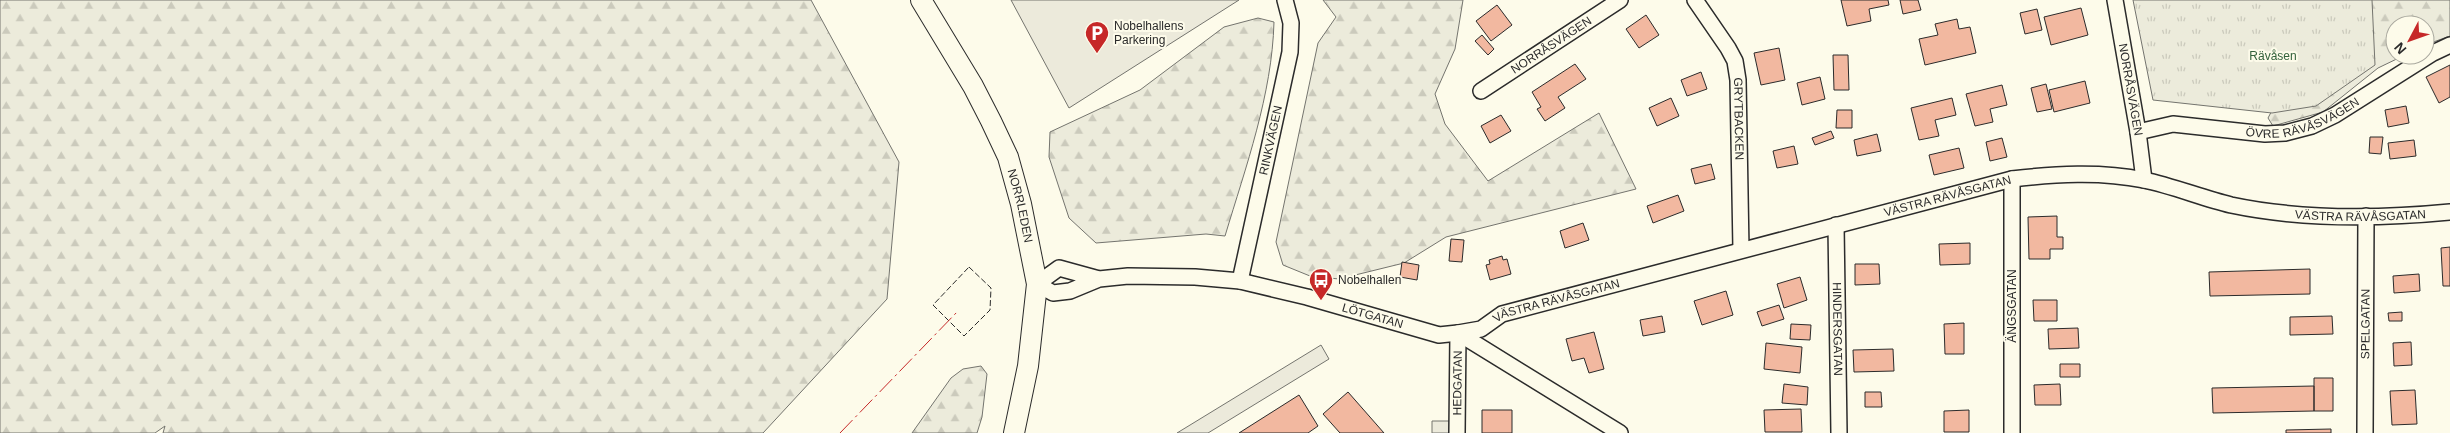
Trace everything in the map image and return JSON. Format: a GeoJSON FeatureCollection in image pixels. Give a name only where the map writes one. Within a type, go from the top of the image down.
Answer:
{"type":"FeatureCollection","features":[{"type":"Feature","properties":{"kind":"street","name":"NORRLEDEN"},"geometry":{"type":"LineString","coordinates":[[921,0],[973,86],[1008,157],[1021,204],[1037,284],[1028,366],[1014,433]]}},
{"type":"Feature","properties":{"kind":"street","name":"RINKVÄGEN"},"geometry":{"type":"LineString","coordinates":[[1240,281],[1290,52],[1291,23],[1285,0]]}},
{"type":"Feature","properties":{"kind":"street","name":"NORRÅSVÄGEN"},"geometry":{"type":"LineString","coordinates":[[1481,91],[1620,0]]}},
{"type":"Feature","properties":{"kind":"street","name":"GRYTBACKEN"},"geometry":{"type":"LineString","coordinates":[[1695,0],[1735,61],[1738,80],[1741,250]]}},
{"type":"Feature","properties":{"kind":"street","name":"NORRÅSVÄGEN"},"geometry":{"type":"LineString","coordinates":[[2115,0],[2138,132],[2144,180]]}},
{"type":"Feature","properties":{"kind":"street","name":"ÖVRE RÄVÅSVÄGEN"},"geometry":{"type":"LineString","coordinates":[[2138,132],[2173,124],[2265,134],[2285,133],[2312,126],[2335,115],[2450,45]]}},
{"type":"Feature","properties":{"kind":"street","name":"VÄSTRA RÄVÅSGATAN"},"geometry":{"type":"LineString","coordinates":[[1458,333],[1482,329],[1502,314],[2012,179],[2071,174],[2144,180],[2231,204],[2302,215],[2366,216],[2450,212]]}},
{"type":"Feature","properties":{"kind":"street","name":"ÄNGSGATAN"},"geometry":{"type":"LineString","coordinates":[[2012,179],[2012,433]]}},
{"type":"Feature","properties":{"kind":"street","name":"SPELGATAN"},"geometry":{"type":"LineString","coordinates":[[2365,433],[2366,216]]}},
{"type":"Feature","properties":{"kind":"street","name":"HINDERSGATAN"},"geometry":{"type":"LineString","coordinates":[[1836,225],[1839,433]]}},
{"type":"Feature","properties":{"kind":"street","name":"LÖTGATAN"},"geometry":{"type":"LineString","coordinates":[[1099,279],[1058,268],[1037,284],[1053,293],[1070,291],[1099,279],[1128,276],[1195,277],[1240,281],[1306,297],[1439,335],[1458,333]]}},
{"type":"Feature","properties":{"kind":"street","name":"HEDGATAN"},"geometry":{"type":"LineString","coordinates":[[1457,433],[1458,333]]}},
{"type":"Feature","properties":{"kind":"street"},"geometry":{"type":"LineString","coordinates":[[1458,333],[1620,433]]}},
{"type":"Feature","properties":{"kind":"green space"},"geometry":{"type":"Polygon","coordinates":[[[0,0],[811,0],[899,162],[887,299],[763,433],[163,433],[165,426],[155,433],[0,433],[0,0]]]}},
{"type":"Feature","properties":{"kind":"green space"},"geometry":{"type":"Polygon","coordinates":[[[1323,0],[1463,0],[1455,49],[1435,94],[1445,124],[1488,181],[1599,113],[1636,189],[1446,237],[1404,263],[1339,279],[1310,276],[1283,265],[1276,242],[1318,43],[1336,17],[1323,0]]]}},
{"type":"Feature","properties":{"kind":"green space","name":"Rävåsen"},"geometry":{"type":"Polygon","coordinates":[[[2133,0],[2372,0],[2375,65],[2316,106],[2272,113],[2153,100],[2133,0]]]}},
{"type":"Feature","properties":{"kind":"green space"},"geometry":{"type":"Polygon","coordinates":[[[2313,0],[2450,0],[2450,36],[2435,41],[2435,15],[2385,15],[2385,65],[2378,68],[2323,112],[2273,126],[2268,118],[2286,84],[2313,0]]]}},
{"type":"Feature","properties":{"kind":"green space"},"geometry":{"type":"Polygon","coordinates":[[[1258,18],[1274,22],[1268,76],[1257,130],[1225,236],[1206,234],[1096,243],[1069,218],[1049,157],[1050,132],[1140,90],[1224,27],[1258,18]]]}},
{"type":"Feature","properties":{"kind":"green space"},"geometry":{"type":"Polygon","coordinates":[[[981,366],[987,374],[982,417],[977,433],[912,433],[951,378],[963,369],[981,366]]]}},
{"type":"Feature","properties":{"kind":"shaded area","name":"Nobelhallens Parkering"},"geometry":{"type":"Polygon","coordinates":[[[1011,0],[1239,0],[1069,108],[1011,0]]]}},
{"type":"Feature","properties":{"kind":"shaded area"},"geometry":{"type":"Polygon","coordinates":[[[1321,345],[1329,359],[1208,433],[1177,433],[1321,345]]]}},
{"type":"Feature","properties":{"kind":"shaded area"},"geometry":{"type":"Polygon","coordinates":[[[1432,421],[1453,421],[1453,433],[1432,433],[1432,421]]]}},
{"type":"Feature","properties":{"kind":"building"},"geometry":{"type":"Polygon","coordinates":[[[1841,0],[1888,0],[1889,5],[1869,9],[1871,21],[1847,26],[1841,0]]]}},
{"type":"Feature","properties":{"kind":"building"},"geometry":{"type":"Polygon","coordinates":[[[1900,0],[1918,0],[1921,10],[1903,14],[1900,0]]]}},
{"type":"Feature","properties":{"kind":"building"},"geometry":{"type":"Polygon","coordinates":[[[1497,5],[1512,25],[1491,41],[1476,21],[1497,5]]]}},
{"type":"Feature","properties":{"kind":"building"},"geometry":{"type":"Polygon","coordinates":[[[2081,8],[2088,35],[2051,45],[2044,17],[2081,8]]]}},
{"type":"Feature","properties":{"kind":"building"},"geometry":{"type":"Polygon","coordinates":[[[2037,9],[2042,30],[2025,34],[2020,13],[2037,9]]]}},
{"type":"Feature","properties":{"kind":"building"},"geometry":{"type":"Polygon","coordinates":[[[1646,15],[1659,35],[1639,48],[1626,29],[1646,15]]]}},
{"type":"Feature","properties":{"kind":"building"},"geometry":{"type":"Polygon","coordinates":[[[1957,19],[1959,29],[1970,27],[1976,53],[1925,65],[1919,39],[1938,35],[1935,24],[1957,19]]]}},
{"type":"Feature","properties":{"kind":"building"},"geometry":{"type":"Polygon","coordinates":[[[1482,35],[1494,49],[1488,55],[1475,41],[1482,35]]]}},
{"type":"Feature","properties":{"kind":"building"},"geometry":{"type":"Polygon","coordinates":[[[1779,48],[1785,80],[1761,85],[1754,53],[1779,48]]]}},
{"type":"Feature","properties":{"kind":"building"},"geometry":{"type":"Polygon","coordinates":[[[1833,55],[1848,55],[1849,90],[1834,90],[1833,55]]]}},
{"type":"Feature","properties":{"kind":"building"},"geometry":{"type":"Polygon","coordinates":[[[1575,64],[1586,79],[1558,97],[1565,108],[1545,121],[1537,109],[1541,107],[1532,92],[1575,64]]]}},
{"type":"Feature","properties":{"kind":"building"},"geometry":{"type":"Polygon","coordinates":[[[2450,65],[2450,97],[2439,103],[2426,77],[2450,65]]]}},
{"type":"Feature","properties":{"kind":"building"},"geometry":{"type":"Polygon","coordinates":[[[1701,72],[1707,89],[1687,96],[1681,80],[1701,72]]]}},
{"type":"Feature","properties":{"kind":"building"},"geometry":{"type":"Polygon","coordinates":[[[1820,77],[1825,99],[1802,105],[1797,83],[1820,77]]]}},
{"type":"Feature","properties":{"kind":"building"},"geometry":{"type":"Polygon","coordinates":[[[2085,81],[2090,103],[2054,112],[2049,90],[2085,81]]]}},
{"type":"Feature","properties":{"kind":"building"},"geometry":{"type":"Polygon","coordinates":[[[2046,84],[2052,109],[2037,112],[2031,88],[2046,84]]]}},
{"type":"Feature","properties":{"kind":"building"},"geometry":{"type":"Polygon","coordinates":[[[2002,85],[2007,105],[1990,109],[1993,122],[1975,126],[1966,94],[2002,85]]]}},
{"type":"Feature","properties":{"kind":"building"},"geometry":{"type":"Polygon","coordinates":[[[1671,98],[1679,116],[1657,126],[1649,108],[1671,98]]]}},
{"type":"Feature","properties":{"kind":"building"},"geometry":{"type":"Polygon","coordinates":[[[1952,98],[1956,115],[1935,120],[1939,136],[1919,140],[1911,108],[1952,98]]]}},
{"type":"Feature","properties":{"kind":"building"},"geometry":{"type":"Polygon","coordinates":[[[2406,106],[2409,123],[2388,127],[2385,110],[2406,106]]]}},
{"type":"Feature","properties":{"kind":"building"},"geometry":{"type":"Polygon","coordinates":[[[1837,110],[1852,110],[1852,128],[1836,128],[1837,110]]]}},
{"type":"Feature","properties":{"kind":"building"},"geometry":{"type":"Polygon","coordinates":[[[1501,115],[1511,131],[1490,143],[1481,126],[1501,115]]]}},
{"type":"Feature","properties":{"kind":"building"},"geometry":{"type":"Polygon","coordinates":[[[1831,131],[1834,138],[1815,145],[1812,138],[1831,131]]]}},
{"type":"Feature","properties":{"kind":"building"},"geometry":{"type":"Polygon","coordinates":[[[1877,134],[1881,151],[1857,156],[1854,140],[1877,134]]]}},
{"type":"Feature","properties":{"kind":"building"},"geometry":{"type":"Polygon","coordinates":[[[2370,137],[2383,137],[2381,154],[2369,153],[2370,137]]]}},
{"type":"Feature","properties":{"kind":"building"},"geometry":{"type":"Polygon","coordinates":[[[2002,138],[2007,157],[1990,161],[1986,142],[2002,138]]]}},
{"type":"Feature","properties":{"kind":"building"},"geometry":{"type":"Polygon","coordinates":[[[2414,140],[2416,156],[2390,159],[2388,143],[2414,140]]]}},
{"type":"Feature","properties":{"kind":"building"},"geometry":{"type":"Polygon","coordinates":[[[1794,146],[1798,164],[1777,168],[1773,151],[1794,146]]]}},
{"type":"Feature","properties":{"kind":"building"},"geometry":{"type":"Polygon","coordinates":[[[1959,148],[1964,168],[1934,175],[1929,155],[1959,148]]]}},
{"type":"Feature","properties":{"kind":"building"},"geometry":{"type":"Polygon","coordinates":[[[1711,164],[1715,179],[1695,184],[1691,169],[1711,164]]]}},
{"type":"Feature","properties":{"kind":"building"},"geometry":{"type":"Polygon","coordinates":[[[1678,195],[1684,211],[1653,223],[1647,206],[1678,195]]]}},
{"type":"Feature","properties":{"kind":"building"},"geometry":{"type":"Polygon","coordinates":[[[2057,216],[2057,237],[2063,237],[2063,249],[2050,249],[2050,259],[2029,259],[2028,217],[2057,216]]]}},
{"type":"Feature","properties":{"kind":"building"},"geometry":{"type":"Polygon","coordinates":[[[1583,223],[1589,240],[1565,248],[1560,231],[1583,223]]]}},
{"type":"Feature","properties":{"kind":"building"},"geometry":{"type":"Polygon","coordinates":[[[1451,239],[1464,240],[1462,262],[1449,261],[1451,239]]]}},
{"type":"Feature","properties":{"kind":"building"},"geometry":{"type":"Polygon","coordinates":[[[1970,243],[1970,264],[1940,265],[1939,244],[1970,243]]]}},
{"type":"Feature","properties":{"kind":"building"},"geometry":{"type":"Polygon","coordinates":[[[2450,247],[2450,286],[2443,286],[2441,248],[2450,247]]]}},
{"type":"Feature","properties":{"kind":"building"},"geometry":{"type":"Polygon","coordinates":[[[1502,256],[1503,260],[1507,259],[1511,274],[1490,280],[1486,265],[1490,264],[1489,260],[1502,256]]]}},
{"type":"Feature","properties":{"kind":"building"},"geometry":{"type":"Polygon","coordinates":[[[1402,262],[1419,265],[1417,280],[1400,277],[1402,262]]]}},
{"type":"Feature","properties":{"kind":"building"},"geometry":{"type":"Polygon","coordinates":[[[1855,264],[1879,264],[1880,284],[1855,285],[1855,264]]]}},
{"type":"Feature","properties":{"kind":"building"},"geometry":{"type":"Polygon","coordinates":[[[2310,269],[2310,294],[2210,296],[2209,272],[2310,269]]]}},
{"type":"Feature","properties":{"kind":"building"},"geometry":{"type":"Polygon","coordinates":[[[2419,274],[2420,291],[2394,293],[2393,276],[2419,274]]]}},
{"type":"Feature","properties":{"kind":"building"},"geometry":{"type":"Polygon","coordinates":[[[1800,277],[1807,300],[1784,308],[1777,284],[1800,277]]]}},
{"type":"Feature","properties":{"kind":"building"},"geometry":{"type":"Polygon","coordinates":[[[1726,291],[1733,315],[1702,325],[1694,301],[1726,291]]]}},
{"type":"Feature","properties":{"kind":"building"},"geometry":{"type":"Polygon","coordinates":[[[2033,300],[2057,300],[2057,321],[2034,321],[2033,300]]]}},
{"type":"Feature","properties":{"kind":"building"},"geometry":{"type":"Polygon","coordinates":[[[1779,305],[1784,319],[1762,326],[1757,312],[1779,305]]]}},
{"type":"Feature","properties":{"kind":"building"},"geometry":{"type":"Polygon","coordinates":[[[2402,312],[2402,321],[2389,321],[2388,313],[2402,312]]]}},
{"type":"Feature","properties":{"kind":"building"},"geometry":{"type":"Polygon","coordinates":[[[1662,316],[1665,332],[1643,336],[1640,320],[1662,316]]]}},
{"type":"Feature","properties":{"kind":"building"},"geometry":{"type":"Polygon","coordinates":[[[2332,316],[2333,334],[2290,335],[2290,317],[2332,316]]]}},
{"type":"Feature","properties":{"kind":"building"},"geometry":{"type":"Polygon","coordinates":[[[1964,323],[1964,354],[1945,354],[1944,324],[1964,323]]]}},
{"type":"Feature","properties":{"kind":"building"},"geometry":{"type":"Polygon","coordinates":[[[1791,324],[1811,325],[1810,340],[1790,339],[1791,324]]]}},
{"type":"Feature","properties":{"kind":"building"},"geometry":{"type":"Polygon","coordinates":[[[2078,328],[2079,348],[2049,349],[2048,329],[2078,328]]]}},
{"type":"Feature","properties":{"kind":"building"},"geometry":{"type":"Polygon","coordinates":[[[1594,332],[1604,369],[1589,373],[1584,358],[1572,361],[1566,339],[1594,332]]]}},
{"type":"Feature","properties":{"kind":"building"},"geometry":{"type":"Polygon","coordinates":[[[2411,342],[2412,365],[2394,366],[2393,343],[2411,342]]]}},
{"type":"Feature","properties":{"kind":"building"},"geometry":{"type":"Polygon","coordinates":[[[1766,343],[1802,347],[1800,373],[1764,369],[1766,343]]]}},
{"type":"Feature","properties":{"kind":"building"},"geometry":{"type":"Polygon","coordinates":[[[1893,349],[1894,371],[1854,372],[1853,350],[1893,349]]]}},
{"type":"Feature","properties":{"kind":"building"},"geometry":{"type":"Polygon","coordinates":[[[2060,364],[2080,364],[2080,377],[2060,377],[2060,364]]]}},
{"type":"Feature","properties":{"kind":"building"},"geometry":{"type":"Polygon","coordinates":[[[2314,378],[2333,378],[2333,411],[2314,411],[2314,378]]]}},
{"type":"Feature","properties":{"kind":"building"},"geometry":{"type":"Polygon","coordinates":[[[1784,384],[1808,387],[1807,405],[1782,403],[1784,384]]]}},
{"type":"Feature","properties":{"kind":"building"},"geometry":{"type":"Polygon","coordinates":[[[2060,384],[2061,405],[2035,405],[2034,385],[2060,384]]]}},
{"type":"Feature","properties":{"kind":"building"},"geometry":{"type":"Polygon","coordinates":[[[2314,386],[2314,411],[2213,413],[2212,388],[2314,386]]]}},
{"type":"Feature","properties":{"kind":"building"},"geometry":{"type":"Polygon","coordinates":[[[2415,390],[2417,424],[2392,425],[2390,391],[2415,390]]]}},
{"type":"Feature","properties":{"kind":"building"},"geometry":{"type":"Polygon","coordinates":[[[1348,392],[1384,433],[1340,433],[1323,414],[1348,392]]]}},
{"type":"Feature","properties":{"kind":"building"},"geometry":{"type":"Polygon","coordinates":[[[1865,392],[1881,392],[1882,407],[1865,407],[1865,392]]]}},
{"type":"Feature","properties":{"kind":"building"},"geometry":{"type":"Polygon","coordinates":[[[1299,395],[1318,426],[1308,433],[1239,433],[1299,395]]]}},
{"type":"Feature","properties":{"kind":"building"},"geometry":{"type":"Polygon","coordinates":[[[1801,409],[1802,432],[1765,432],[1764,410],[1801,409]]]}},
{"type":"Feature","properties":{"kind":"building"},"geometry":{"type":"Polygon","coordinates":[[[1482,410],[1512,410],[1512,433],[1482,433],[1482,410]]]}},
{"type":"Feature","properties":{"kind":"building"},"geometry":{"type":"Polygon","coordinates":[[[1969,410],[1969,432],[1944,432],[1944,411],[1969,410]]]}},
{"type":"Feature","properties":{"kind":"building"},"geometry":{"type":"Polygon","coordinates":[[[2331,429],[2331,433],[2286,433],[2286,430],[2331,429]]]}},
{"type":"Feature","properties":{"kind":"fence"},"geometry":{"type":"LineString","coordinates":[[969,267],[991,288],[990,310],[964,336],[933,305],[969,267]]}},
{"type":"Feature","properties":{"kind":"power"},"geometry":{"type":"LineString","coordinates":[[840,433],[958,311]]}},
{"type":"Feature","properties":{"kind":"place","name":"Nobelhallens Parkering"},"geometry":{"type":"Point","coordinates":[1097,54]}},
{"type":"Feature","properties":{"kind":"place","name":"Nobelhallen"},"geometry":{"type":"Point","coordinates":[1321,301]}}]}
